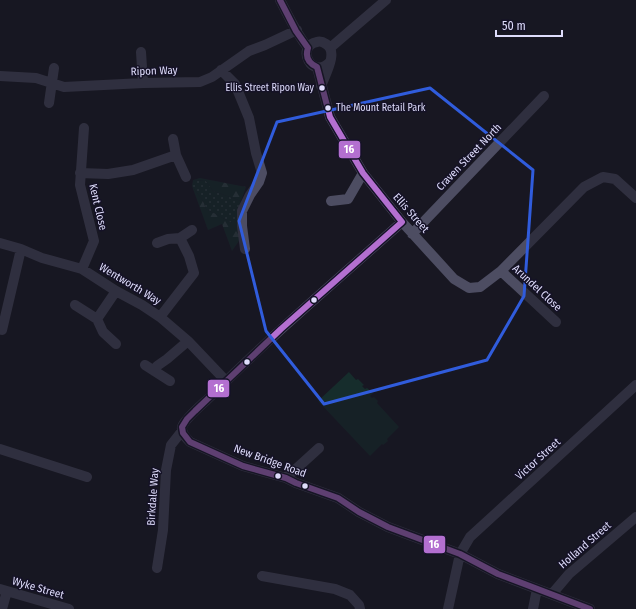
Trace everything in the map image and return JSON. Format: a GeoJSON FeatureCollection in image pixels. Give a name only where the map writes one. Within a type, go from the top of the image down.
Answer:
{"type":"FeatureCollection","features":[{"type":"Feature","properties":{"kind":"street"},"geometry":{"type":"LineString","coordinates":[[281,0],[289,19],[298,33],[311,45]]}},
{"type":"Feature","properties":{"kind":"street"},"geometry":{"type":"LineString","coordinates":[[330,48],[386,0]]}},
{"type":"Feature","properties":{"kind":"street","name":"Ripon Way"},"geometry":{"type":"LineString","coordinates":[[0,76],[36,78],[64,87],[200,82],[212,78],[249,51],[298,33]]}},
{"type":"Feature","properties":{"kind":"street"},"geometry":{"type":"LineString","coordinates":[[321,86],[330,62],[332,56],[330,48],[324,42],[311,45],[306,52],[307,59],[312,65],[317,67],[324,66],[330,62]]}},
{"type":"Feature","properties":{"kind":"street"},"geometry":{"type":"LineString","coordinates":[[143,83],[138,51],[152,52]]}},
{"type":"Feature","properties":{"kind":"street","name":"Ellis Street"},"geometry":{"type":"LineString","coordinates":[[317,67],[330,117],[363,174],[412,234],[454,279],[469,288],[480,287],[501,271],[584,187],[602,178],[615,179],[636,198]]}},
{"type":"Feature","properties":{"kind":"street"},"geometry":{"type":"LineString","coordinates":[[49,103],[54,68]]}},
{"type":"Feature","properties":{"kind":"street"},"geometry":{"type":"LineString","coordinates":[[221,70],[235,84],[249,118],[256,153],[262,172],[259,182],[242,211],[245,249]]}},
{"type":"Feature","properties":{"kind":"street","name":"Craven Street North"},"geometry":{"type":"LineString","coordinates":[[412,234],[544,96]]}},
{"type":"Feature","properties":{"kind":"street","name":"Kent Close"},"geometry":{"type":"LineString","coordinates":[[82,269],[94,241],[80,185],[84,128]]}},
{"type":"Feature","properties":{"kind":"street"},"geometry":{"type":"LineString","coordinates":[[173,139],[176,155],[186,177]]}},
{"type":"Feature","properties":{"kind":"street","name":"Kent Close"},"geometry":{"type":"LineString","coordinates":[[80,173],[108,174],[132,170],[176,155]]}},
{"type":"Feature","properties":{"kind":"street"},"geometry":{"type":"LineString","coordinates":[[330,201],[348,199],[363,174]]}},
{"type":"Feature","properties":{"kind":"street"},"geometry":{"type":"LineString","coordinates":[[182,431],[182,426],[188,418],[226,381],[402,222]]}},
{"type":"Feature","properties":{"kind":"street"},"geometry":{"type":"LineString","coordinates":[[157,243],[168,239],[180,238],[192,230]]}},
{"type":"Feature","properties":{"kind":"street"},"geometry":{"type":"LineString","coordinates":[[160,317],[194,273],[189,256],[180,238]]}},
{"type":"Feature","properties":{"kind":"street","name":"Wentworth Way"},"geometry":{"type":"LineString","coordinates":[[0,243],[21,249],[42,258],[82,269],[116,291],[142,304],[188,341],[226,381]]}},
{"type":"Feature","properties":{"kind":"street"},"geometry":{"type":"LineString","coordinates":[[2,330],[21,249]]}},
{"type":"Feature","properties":{"kind":"street","name":"Arundel Close"},"geometry":{"type":"LineString","coordinates":[[501,271],[556,322]]}},
{"type":"Feature","properties":{"kind":"street"},"geometry":{"type":"LineString","coordinates":[[97,319],[116,291]]}},
{"type":"Feature","properties":{"kind":"street"},"geometry":{"type":"LineString","coordinates":[[75,305],[97,319],[103,332],[116,344]]}},
{"type":"Feature","properties":{"kind":"street"},"geometry":{"type":"LineString","coordinates":[[170,381],[149,368],[157,366],[188,341]]}},
{"type":"Feature","properties":{"kind":"street","name":"Victor Street"},"geometry":{"type":"LineString","coordinates":[[448,609],[460,554],[470,537],[636,385]]}},
{"type":"Feature","properties":{"kind":"street","name":"New Bridge Road"},"geometry":{"type":"LineString","coordinates":[[182,431],[185,438],[190,442],[243,466],[286,478],[338,498],[359,512],[383,525],[460,554],[498,574],[590,609]]}},
{"type":"Feature","properties":{"kind":"street","name":"Birkdale Way"},"geometry":{"type":"LineString","coordinates":[[157,568],[163,530],[166,470],[171,445],[182,431]]}},
{"type":"Feature","properties":{"kind":"street"},"geometry":{"type":"LineString","coordinates":[[286,478],[319,448]]}},
{"type":"Feature","properties":{"kind":"street"},"geometry":{"type":"LineString","coordinates":[[0,449],[86,477]]}},
{"type":"Feature","properties":{"kind":"street","name":"Holland Street"},"geometry":{"type":"LineString","coordinates":[[552,594],[569,574],[636,517]]}},
{"type":"Feature","properties":{"kind":"street"},"geometry":{"type":"LineString","coordinates":[[262,576],[335,589],[350,595],[359,605],[360,609]]}},
{"type":"Feature","properties":{"kind":"street"},"geometry":{"type":"LineString","coordinates":[[533,609],[537,589]]}},
{"type":"Feature","properties":{"kind":"street"},"geometry":{"type":"LineString","coordinates":[[2,609],[4,590]]}},
{"type":"Feature","properties":{"kind":"street","name":"Wyke Street"},"geometry":{"type":"LineString","coordinates":[[4,590],[69,609]]}},
{"type":"Feature","properties":{"kind":"highlighted area"},"geometry":{"type":"Polygon","coordinates":[[[430,88],[533,170],[524,296],[487,360],[324,404],[266,331],[239,221],[277,122],[430,88]]]}},
{"type":"Feature","properties":{"kind":"green space"},"geometry":{"type":"Polygon","coordinates":[[[200,178],[246,187],[241,201],[213,191],[206,181],[193,180],[200,178]]]}},
{"type":"Feature","properties":{"kind":"green space"},"geometry":{"type":"Polygon","coordinates":[[[193,180],[206,181],[213,191],[241,201],[239,208],[239,223],[232,223],[206,209],[203,201],[192,186],[193,180]]]}},
{"type":"Feature","properties":{"kind":"green space"},"geometry":{"type":"Polygon","coordinates":[[[192,186],[203,201],[206,209],[232,223],[239,223],[241,238],[232,251],[222,224],[208,230],[192,186]]]}},
{"type":"Feature","properties":{"kind":"green space"},"geometry":{"type":"Polygon","coordinates":[[[349,372],[356,380],[358,379],[364,385],[362,386],[365,389],[367,388],[373,393],[370,396],[372,398],[374,397],[378,401],[377,403],[399,427],[387,439],[388,441],[383,445],[382,444],[370,456],[318,401],[349,372]]]}},
{"type":"Feature","properties":{"kind":"transit line","name":"16"},"geometry":{"type":"LineString","coordinates":[[280,0],[296,31],[308,48],[308,59],[311,64],[317,67],[330,117],[363,173],[402,222],[281,329],[195,411],[182,427],[183,433],[190,442],[243,466],[286,478],[338,498],[359,512],[388,527],[460,554],[498,574],[590,609]]}},
{"type":"Feature","properties":{"kind":"place","name":"Ellis Street Ripon Way"},"geometry":{"type":"Point","coordinates":[322,88]}},
{"type":"Feature","properties":{"kind":"place","name":"The Mount Retail Park"},"geometry":{"type":"Point","coordinates":[328,108]}}]}
